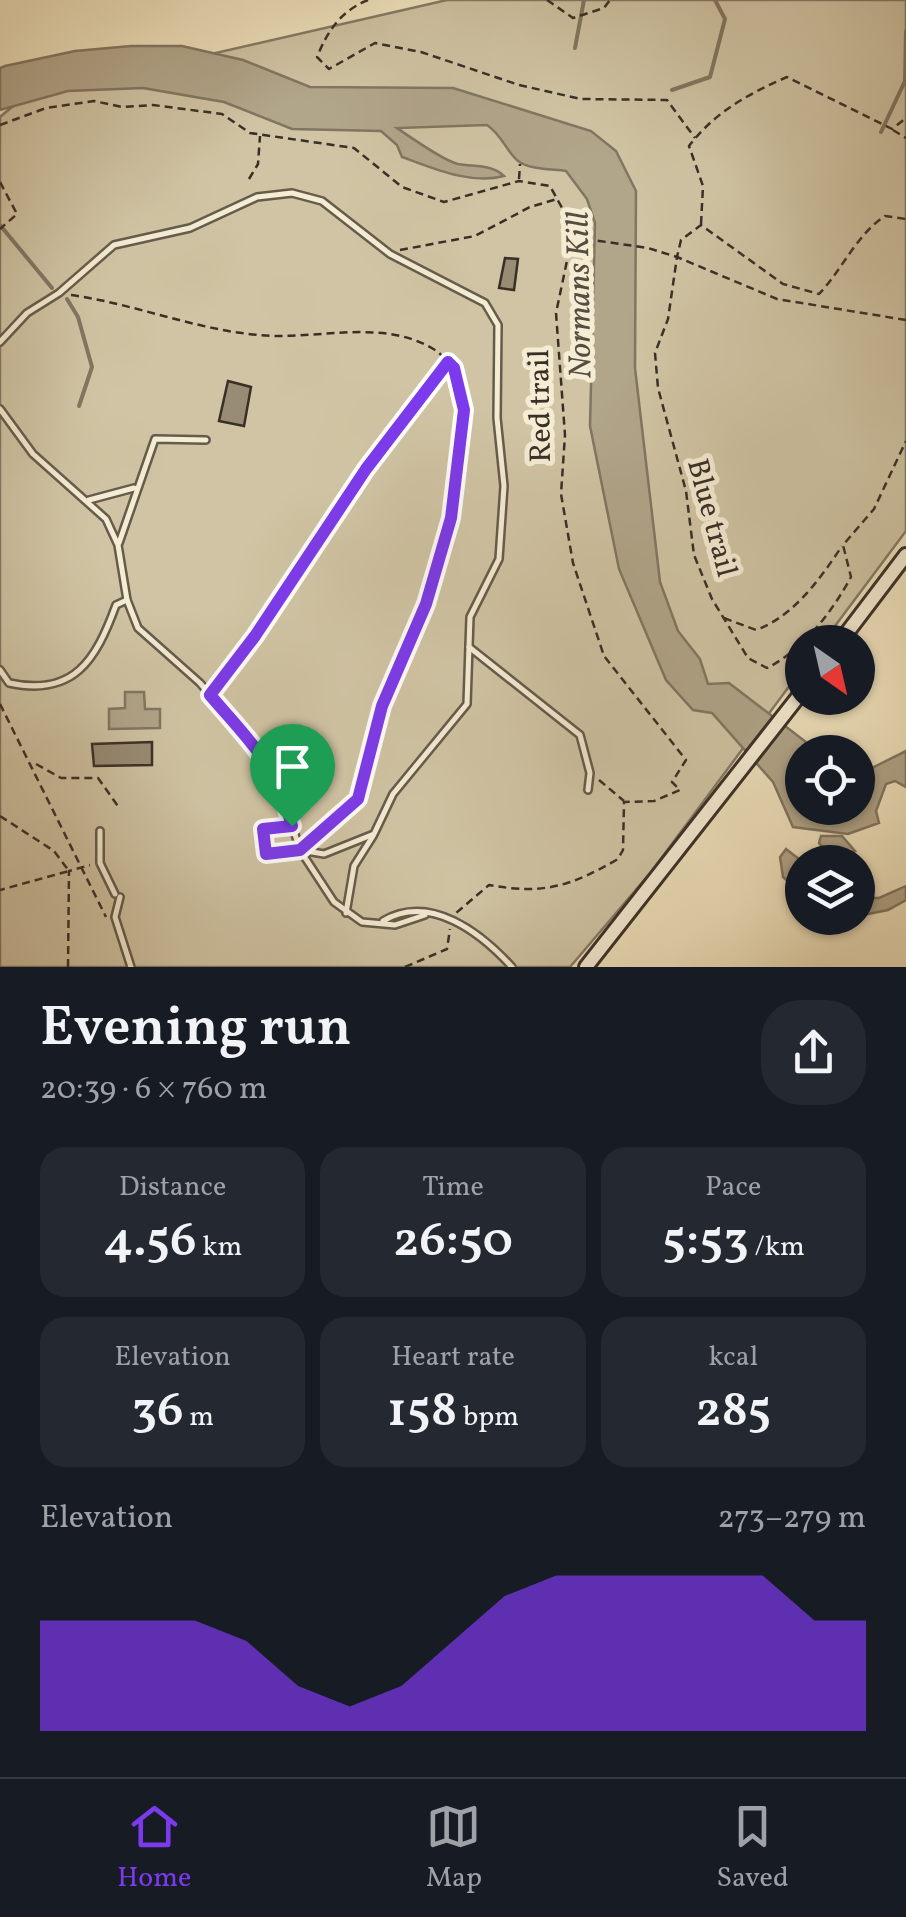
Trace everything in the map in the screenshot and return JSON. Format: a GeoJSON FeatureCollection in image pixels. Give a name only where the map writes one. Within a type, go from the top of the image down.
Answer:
{"type":"FeatureCollection","features":[{"type":"Feature","properties":{"kind":"main road"},"geometry":{"type":"LineString","coordinates":[[853,625],[906,555]]}},
{"type":"Feature","properties":{"kind":"main road"},"geometry":{"type":"LineString","coordinates":[[586,967],[785,714]]}},
{"type":"Feature","properties":{"kind":"lane"},"geometry":{"type":"LineString","coordinates":[[0,342],[27,312],[59,293],[114,245],[190,228],[257,197],[292,193],[322,200],[390,254],[485,303],[498,325],[497,418],[504,486],[499,559],[470,617],[468,704],[393,794],[354,866],[346,913]]}},
{"type":"Feature","properties":{"kind":"lane"},"geometry":{"type":"LineString","coordinates":[[0,408],[33,454],[106,519],[118,545],[127,600],[150,643],[210,695],[274,770],[300,850],[346,913],[362,922],[383,920],[396,925],[425,915],[462,922],[512,966]]}},
{"type":"Feature","properties":{"kind":"lane"},"geometry":{"type":"LineString","coordinates":[[118,545],[134,488],[155,439],[206,440]]}},
{"type":"Feature","properties":{"kind":"lane"},"geometry":{"type":"LineString","coordinates":[[87,500],[134,488]]}},
{"type":"Feature","properties":{"kind":"lane"},"geometry":{"type":"LineString","coordinates":[[0,670],[9,683],[35,689],[71,679],[97,651],[116,605],[127,600]]}},
{"type":"Feature","properties":{"kind":"lane"},"geometry":{"type":"LineString","coordinates":[[469,647],[525,696],[565,719],[586,749],[588,790]]}},
{"type":"Feature","properties":{"kind":"lane"},"geometry":{"type":"LineString","coordinates":[[292,826],[263,829],[266,854],[300,850],[324,854],[374,834]]}},
{"type":"Feature","properties":{"kind":"lane"},"geometry":{"type":"LineString","coordinates":[[100,832],[100,862],[118,896],[115,917],[131,967]]}},
{"type":"Feature","properties":{"kind":"path"},"geometry":{"type":"LineString","coordinates":[[368,0],[346,9],[325,37],[316,57],[329,69],[375,43],[421,52],[519,85],[581,99],[667,100],[695,138]]}},
{"type":"Feature","properties":{"kind":"path"},"geometry":{"type":"LineString","coordinates":[[547,0],[573,18],[604,8],[610,0]]}},
{"type":"Feature","properties":{"kind":"path"},"geometry":{"type":"LineString","coordinates":[[701,225],[703,186],[689,146],[705,125],[744,95],[787,77],[906,138]]}},
{"type":"Feature","properties":{"kind":"path"},"geometry":{"type":"LineString","coordinates":[[0,125],[46,108],[94,101],[222,114],[260,134],[354,148],[402,187],[444,202],[519,180],[550,186],[572,238],[648,248],[777,299],[906,320]]}},
{"type":"Feature","properties":{"kind":"path"},"geometry":{"type":"LineString","coordinates":[[892,129],[906,118]]}},
{"type":"Feature","properties":{"kind":"path"},"geometry":{"type":"LineString","coordinates":[[249,180],[258,164],[260,134]]}},
{"type":"Feature","properties":{"kind":"path"},"geometry":{"type":"LineString","coordinates":[[519,180],[520,164]]}},
{"type":"Feature","properties":{"kind":"path"},"geometry":{"type":"LineString","coordinates":[[0,182],[17,214],[0,230]]}},
{"type":"Feature","properties":{"kind":"path"},"geometry":{"type":"LineString","coordinates":[[390,254],[475,236],[530,207],[558,198]]}},
{"type":"Feature","properties":{"kind":"path"},"geometry":{"type":"LineString","coordinates":[[701,225],[783,284],[819,294],[842,270],[870,226],[885,216],[906,220]]}},
{"type":"Feature","properties":{"kind":"path"},"geometry":{"type":"LineString","coordinates":[[676,257],[681,240],[701,225]]}},
{"type":"Feature","properties":{"kind":"path","name":"Red trail"},"geometry":{"type":"LineString","coordinates":[[572,238],[556,313],[565,435],[561,494],[573,563],[604,656],[686,760],[672,782],[680,790],[654,801],[624,802]]}},
{"type":"Feature","properties":{"kind":"path","name":"Blue trail"},"geometry":{"type":"LineString","coordinates":[[676,257],[672,302],[656,353],[658,388],[686,491],[694,555],[722,617],[748,658],[768,668],[790,658],[852,577],[843,544]]}},
{"type":"Feature","properties":{"kind":"path"},"geometry":{"type":"LineString","coordinates":[[59,293],[107,300],[210,330],[278,336],[380,331],[435,350],[454,368],[464,410],[451,518],[426,604],[382,706],[358,799],[300,850]]}},
{"type":"Feature","properties":{"kind":"path"},"geometry":{"type":"LineString","coordinates":[[210,695],[255,636],[366,469],[448,362]]}},
{"type":"Feature","properties":{"kind":"path"},"geometry":{"type":"LineString","coordinates":[[722,617],[756,630],[778,622],[822,576],[843,544],[874,509],[906,440]]}},
{"type":"Feature","properties":{"kind":"path"},"geometry":{"type":"LineString","coordinates":[[0,704],[83,866],[100,911],[107,918],[115,917]]}},
{"type":"Feature","properties":{"kind":"path"},"geometry":{"type":"LineString","coordinates":[[32,761],[62,778],[98,778],[120,808]]}},
{"type":"Feature","properties":{"kind":"path"},"geometry":{"type":"LineString","coordinates":[[405,967],[447,949],[452,919],[489,885],[527,892],[562,886],[618,859],[624,850],[624,802],[590,773]]}},
{"type":"Feature","properties":{"kind":"path"},"geometry":{"type":"LineString","coordinates":[[0,816],[54,851],[69,871],[68,967]]}},
{"type":"Feature","properties":{"kind":"path"},"geometry":{"type":"LineString","coordinates":[[0,890],[100,862]]}},
{"type":"Feature","properties":{"kind":"shaded area"},"geometry":{"type":"Polygon","coordinates":[[[447,0],[906,0],[906,531],[836,625],[785,625],[785,692],[651,872],[570,967],[0,967],[0,117],[24,97],[447,0]]]}},
{"type":"Feature","properties":{"kind":"shaded area"},"geometry":{"type":"Polygon","coordinates":[[[182,46],[243,60],[310,87],[453,88],[591,131],[616,151],[636,191],[635,368],[660,582],[678,631],[700,659],[708,684],[729,683],[797,735],[785,735],[785,809],[773,782],[712,713],[693,710],[666,680],[619,569],[590,426],[595,223],[587,199],[566,171],[523,164],[487,125],[397,128],[452,162],[488,168],[504,176],[465,177],[426,166],[402,157],[397,145],[381,131],[292,129],[224,102],[143,88],[68,91],[0,110],[0,68],[75,51],[182,46]]]}},
{"type":"Feature","properties":{"kind":"shaded area"},"geometry":{"type":"Polygon","coordinates":[[[125,692],[144,692],[145,709],[160,709],[160,728],[109,729],[109,709],[125,708],[125,692]]]}},
{"type":"Feature","properties":{"kind":"shaded area"},"geometry":{"type":"Polygon","coordinates":[[[906,751],[906,787],[895,781],[886,784],[876,811],[879,823],[875,824],[875,766],[906,751]]]}},
{"type":"Feature","properties":{"kind":"shaded area"},"geometry":{"type":"Polygon","coordinates":[[[792,825],[873,825],[848,834],[792,825]]]}},
{"type":"Feature","properties":{"kind":"shaded area"},"geometry":{"type":"Polygon","coordinates":[[[821,836],[842,836],[850,845],[821,845],[821,836]]]}},
{"type":"Feature","properties":{"kind":"shaded area"},"geometry":{"type":"Polygon","coordinates":[[[785,850],[785,879],[783,877],[780,857],[785,850]]]}},
{"type":"Feature","properties":{"kind":"shaded area"},"geometry":{"type":"Polygon","coordinates":[[[906,886],[906,900],[875,913],[875,898],[906,886]]]}},
{"type":"Feature","properties":{"kind":"building"},"geometry":{"type":"Polygon","coordinates":[[[505,258],[518,259],[514,290],[499,288],[505,258]]]}},
{"type":"Feature","properties":{"kind":"building"},"geometry":{"type":"Polygon","coordinates":[[[228,381],[251,387],[244,426],[219,421],[228,381]]]}},
{"type":"Feature","properties":{"kind":"building"},"geometry":{"type":"Polygon","coordinates":[[[152,742],[152,765],[94,766],[92,744],[152,742]]]}},
{"type":"Feature","properties":{"kind":"waterway"},"geometry":{"type":"LineString","coordinates":[[575,48],[584,0]]}},
{"type":"Feature","properties":{"kind":"waterway"},"geometry":{"type":"LineString","coordinates":[[672,90],[710,77],[725,19],[715,0]]}},
{"type":"Feature","properties":{"kind":"waterway"},"geometry":{"type":"LineString","coordinates":[[881,132],[905,81],[906,31]]}},
{"type":"Feature","properties":{"kind":"waterway"},"geometry":{"type":"LineString","coordinates":[[0,225],[52,288]]}},
{"type":"Feature","properties":{"kind":"waterway"},"geometry":{"type":"LineString","coordinates":[[67,299],[78,317],[92,367],[79,406]]}},
{"type":"Feature","properties":{"kind":"route"},"geometry":{"type":"LineString","coordinates":[[448,362],[454,368],[464,410],[451,518],[426,604],[382,706],[358,799],[300,850],[266,854],[263,829],[292,826],[274,770],[210,695],[255,636],[366,469],[448,362]]}},
{"type":"Feature","properties":{"kind":"water label","name":"Normans Kill"},"geometry":{"type":"Point","coordinates":[581,295]}}]}
